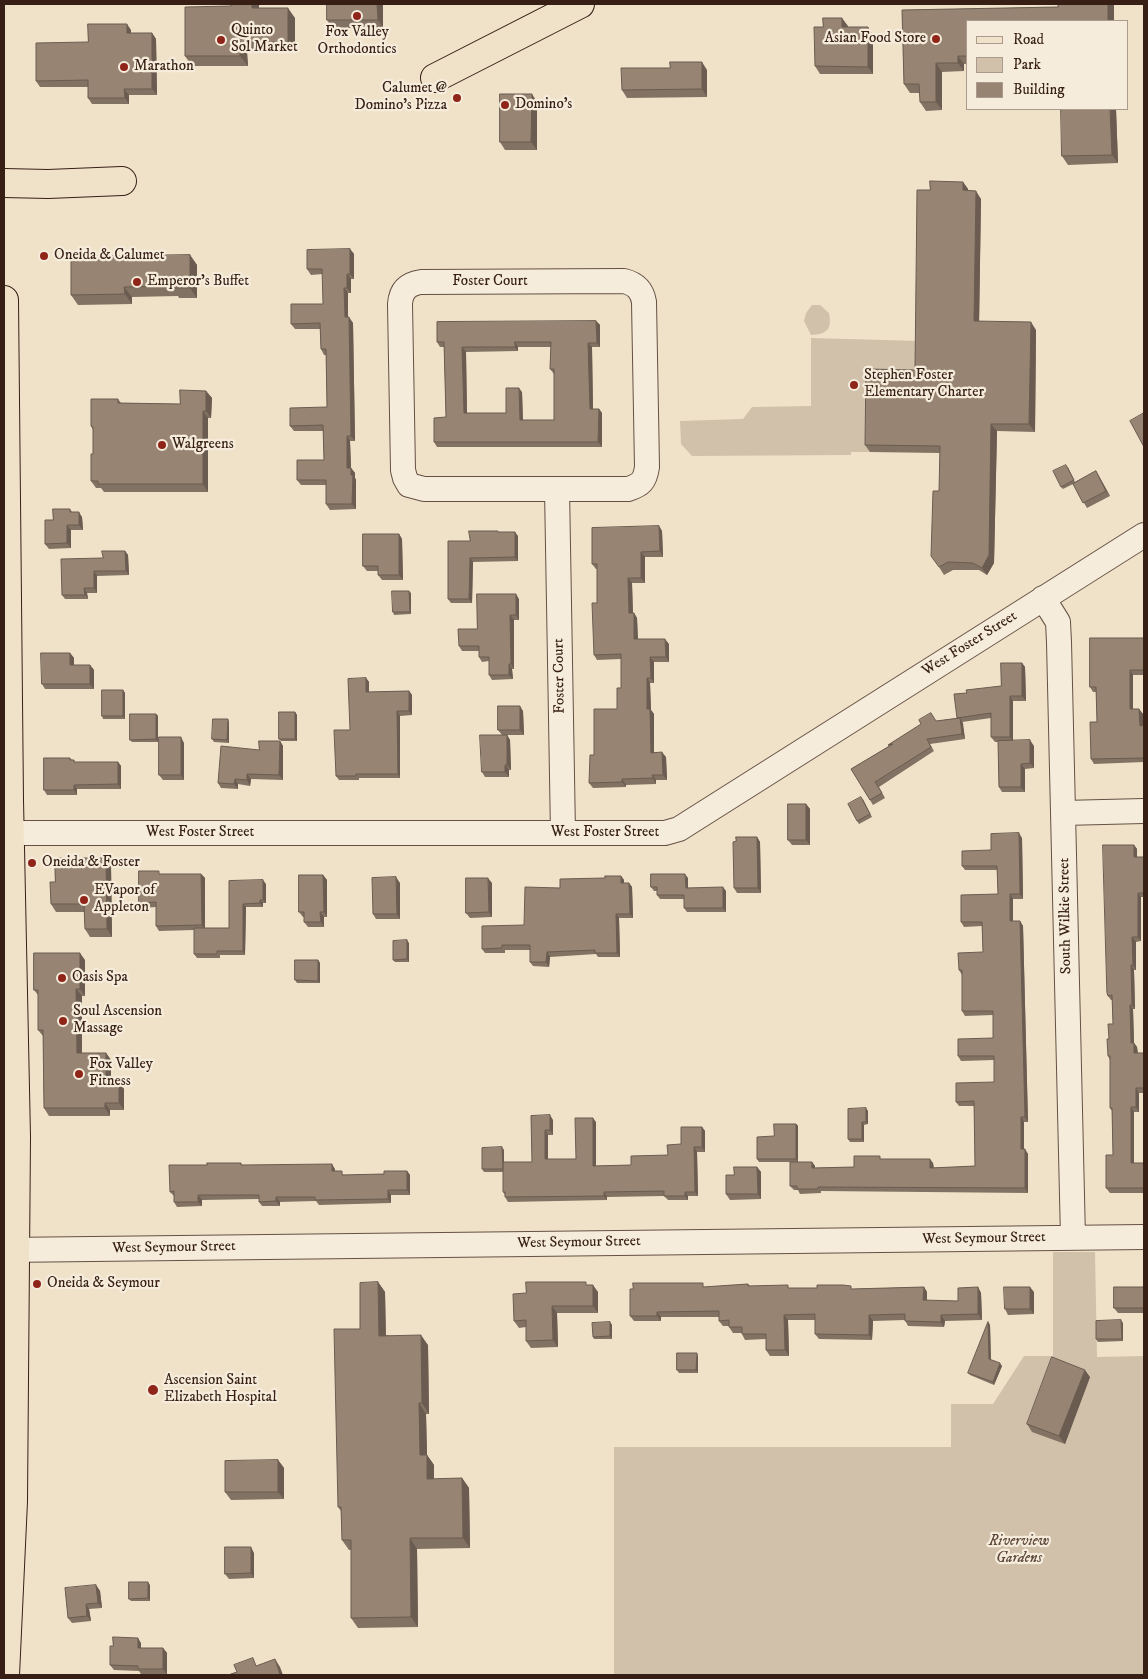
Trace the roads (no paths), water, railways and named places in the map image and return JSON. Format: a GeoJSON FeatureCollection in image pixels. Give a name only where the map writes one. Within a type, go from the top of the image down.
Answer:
{"type":"FeatureCollection","features":[{"type":"Feature","properties":{"kind":"main road"},"geometry":{"type":"LineString","coordinates":[[435,78],[580,4]]}},
{"type":"Feature","properties":{"kind":"main road"},"geometry":{"type":"LineString","coordinates":[[4,183],[58,184],[122,181]]}},
{"type":"Feature","properties":{"kind":"main road"},"geometry":{"type":"LineString","coordinates":[[4,300],[9,833],[16,1137],[9,1250],[13,1501],[5,1675]]}},
{"type":"Feature","properties":{"kind":"street","name":"Foster Court"},"geometry":{"type":"LineString","coordinates":[[624,281],[633,283],[643,294],[646,476],[643,482],[628,489],[557,489],[424,489],[409,484],[403,470],[400,304],[401,295],[406,288],[421,282],[624,281]]}},
{"type":"Feature","properties":{"kind":"street","name":"Foster Court"},"geometry":{"type":"LineString","coordinates":[[557,489],[563,833]]}},
{"type":"Feature","properties":{"kind":"street","name":"West Foster Street"},"geometry":{"type":"LineString","coordinates":[[9,833],[665,834],[679,829],[1144,535]]}},
{"type":"Feature","properties":{"kind":"street","name":"South Wilkie Street"},"geometry":{"type":"LineString","coordinates":[[1043,598],[1058,622],[1073,1238]]}},
{"type":"Feature","properties":{"kind":"street"},"geometry":{"type":"LineString","coordinates":[[1064,813],[1144,811]]}},
{"type":"Feature","properties":{"kind":"street","name":"West Seymour Street"},"geometry":{"type":"LineString","coordinates":[[9,1250],[1144,1236]]}},
{"type":"Feature","properties":{"kind":"place","name":"Fox Valley Orthodontics"},"geometry":{"type":"Point","coordinates":[357,16]}},
{"type":"Feature","properties":{"kind":"place","name":"Asian Food Store"},"geometry":{"type":"Point","coordinates":[936,39]}},
{"type":"Feature","properties":{"kind":"place","name":"Quinto Sol Market"},"geometry":{"type":"Point","coordinates":[221,40]}},
{"type":"Feature","properties":{"kind":"place","name":"Marathon"},"geometry":{"type":"Point","coordinates":[124,67]}},
{"type":"Feature","properties":{"kind":"place","name":"Calumet @ Domino's Pizza"},"geometry":{"type":"Point","coordinates":[457,98]}},
{"type":"Feature","properties":{"kind":"place","name":"Domino's"},"geometry":{"type":"Point","coordinates":[505,105]}},
{"type":"Feature","properties":{"kind":"place","name":"Oneida & Calumet"},"geometry":{"type":"Point","coordinates":[44,256]}},
{"type":"Feature","properties":{"kind":"place","name":"Emperor's Buffet"},"geometry":{"type":"Point","coordinates":[137,282]}},
{"type":"Feature","properties":{"kind":"place","name":"Stephen Foster Elementary Charter"},"geometry":{"type":"Point","coordinates":[854,385]}},
{"type":"Feature","properties":{"kind":"place","name":"Walgreens"},"geometry":{"type":"Point","coordinates":[162,445]}},
{"type":"Feature","properties":{"kind":"place","name":"Oneida & Foster"},"geometry":{"type":"Point","coordinates":[32,863]}},
{"type":"Feature","properties":{"kind":"place","name":"EVapor of Appleton"},"geometry":{"type":"Point","coordinates":[84,900]}},
{"type":"Feature","properties":{"kind":"place","name":"Oasis Spa"},"geometry":{"type":"Point","coordinates":[62,978]}},
{"type":"Feature","properties":{"kind":"place","name":"Soul Ascension Massage"},"geometry":{"type":"Point","coordinates":[63,1021]}},
{"type":"Feature","properties":{"kind":"place","name":"Fox Valley Fitness"},"geometry":{"type":"Point","coordinates":[79,1074]}},
{"type":"Feature","properties":{"kind":"place","name":"Oneida & Seymour"},"geometry":{"type":"Point","coordinates":[37,1284]}},
{"type":"Feature","properties":{"kind":"place","name":"Ascension Saint Elizabeth Hospital"},"geometry":{"type":"Point","coordinates":[153,1390]}},
{"type":"Feature","properties":{"kind":"park label","name":"Riverview Gardens"},"geometry":{"type":"Point","coordinates":[1019,1550]}}]}
